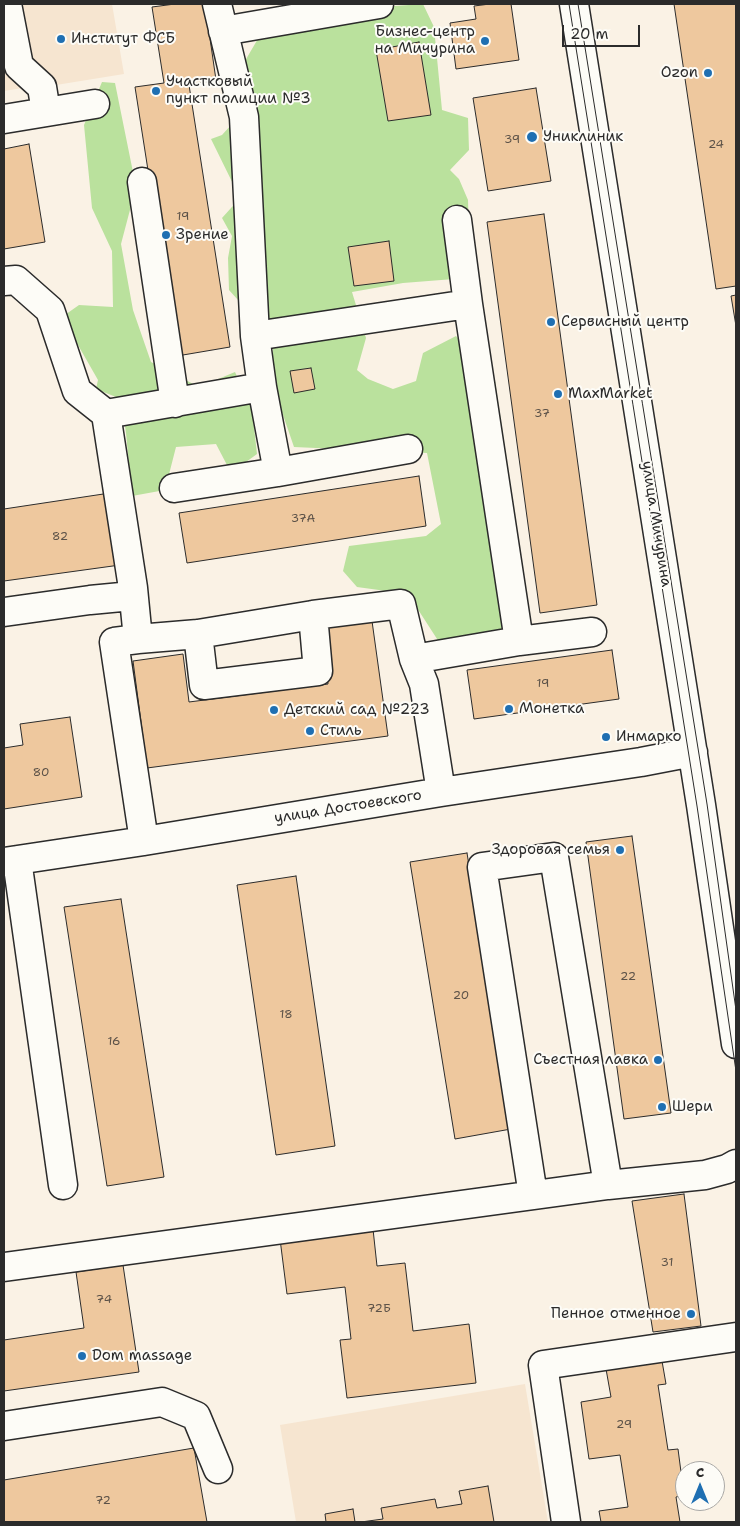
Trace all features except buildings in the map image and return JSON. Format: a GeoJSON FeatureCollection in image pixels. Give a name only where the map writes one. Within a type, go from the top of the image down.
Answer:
{"type":"FeatureCollection","features":[{"type":"Feature","properties":{"kind":"street"},"geometry":{"type":"LineString","coordinates":[[7,4],[19,66],[42,87],[46,112]]}},
{"type":"Feature","properties":{"kind":"street"},"geometry":{"type":"LineString","coordinates":[[217,4],[244,117],[254,336],[278,472]]}},
{"type":"Feature","properties":{"kind":"street"},"geometry":{"type":"LineString","coordinates":[[223,32],[379,4]]}},
{"type":"Feature","properties":{"kind":"street","name":"улица Мичурина"},"geometry":{"type":"LineString","coordinates":[[574,4],[693,752],[726,899],[736,1044]]}},
{"type":"Feature","properties":{"kind":"street"},"geometry":{"type":"LineString","coordinates":[[4,119],[95,104]]}},
{"type":"Feature","properties":{"kind":"street"},"geometry":{"type":"LineString","coordinates":[[142,182],[175,403]]}},
{"type":"Feature","properties":{"kind":"street"},"geometry":{"type":"LineString","coordinates":[[458,220],[468,304],[519,641]]}},
{"type":"Feature","properties":{"kind":"street"},"geometry":{"type":"LineString","coordinates":[[4,281],[16,280],[50,310],[77,390],[106,414],[133,588],[132,596],[138,639]]}},
{"type":"Feature","properties":{"kind":"street"},"geometry":{"type":"LineString","coordinates":[[254,336],[468,304]]}},
{"type":"Feature","properties":{"kind":"street"},"geometry":{"type":"LineString","coordinates":[[106,414],[262,387]]}},
{"type":"Feature","properties":{"kind":"street"},"geometry":{"type":"LineString","coordinates":[[174,488],[408,449]]}},
{"type":"Feature","properties":{"kind":"street"},"geometry":{"type":"LineString","coordinates":[[4,612],[132,596]]}},
{"type":"Feature","properties":{"kind":"street"},"geometry":{"type":"LineString","coordinates":[[144,841],[114,642],[198,634],[313,615],[401,604],[414,659],[424,684],[441,792]]}},
{"type":"Feature","properties":{"kind":"street"},"geometry":{"type":"LineString","coordinates":[[198,634],[204,685],[318,671],[313,615]]}},
{"type":"Feature","properties":{"kind":"street"},"geometry":{"type":"LineString","coordinates":[[414,659],[519,641],[592,632]]}},
{"type":"Feature","properties":{"kind":"street","name":"улица Достоевского"},"geometry":{"type":"LineString","coordinates":[[10,861],[641,762],[693,752]]}},
{"type":"Feature","properties":{"kind":"street"},"geometry":{"type":"LineString","coordinates":[[533,1195],[482,866],[554,857],[608,1185]]}},
{"type":"Feature","properties":{"kind":"street"},"geometry":{"type":"LineString","coordinates":[[10,861],[63,1185]]}},
{"type":"Feature","properties":{"kind":"street"},"geometry":{"type":"LineString","coordinates":[[4,1267],[608,1185],[704,1175],[727,1170],[736,1164]]}},
{"type":"Feature","properties":{"kind":"street"},"geometry":{"type":"LineString","coordinates":[[566,1522],[543,1365],[736,1337]]}},
{"type":"Feature","properties":{"kind":"street"},"geometry":{"type":"LineString","coordinates":[[4,1426],[162,1402],[196,1416],[218,1469]]}},
{"type":"Feature","properties":{"kind":"shaded area","name":"Институт ФСБ"},"geometry":{"type":"Polygon","coordinates":[[[4,4],[112,4],[124,74],[4,91],[4,4]]]}},
{"type":"Feature","properties":{"kind":"shaded area"},"geometry":{"type":"Polygon","coordinates":[[[525,1384],[548,1522],[296,1522],[280,1425],[525,1384]]]}},
{"type":"Feature","properties":{"kind":"green space"},"geometry":{"type":"Polygon","coordinates":[[[423,4],[434,27],[442,110],[468,118],[469,150],[450,170],[459,179],[468,200],[470,269],[454,279],[403,283],[352,292],[366,338],[357,370],[368,379],[393,389],[416,381],[423,353],[456,336],[495,381],[529,610],[527,631],[439,642],[408,594],[357,587],[343,571],[349,546],[426,536],[441,524],[427,453],[294,447],[270,377],[274,340],[229,290],[228,258],[232,236],[222,218],[240,198],[211,139],[222,135],[241,114],[235,78],[259,37],[324,11],[423,4]]]}},
{"type":"Feature","properties":{"kind":"green space"},"geometry":{"type":"Polygon","coordinates":[[[102,82],[115,83],[136,187],[121,244],[133,310],[151,362],[199,387],[235,372],[252,409],[257,454],[246,462],[227,465],[216,444],[176,447],[165,490],[132,496],[121,399],[96,389],[98,380],[62,317],[79,305],[113,307],[112,251],[92,208],[84,125],[102,82]]]}},
{"type":"Feature","properties":{"kind":"tram line"},"geometry":{"type":"LineString","coordinates":[[569,4],[697,806],[736,1071]]}},
{"type":"Feature","properties":{"kind":"tram line"},"geometry":{"type":"LineString","coordinates":[[578,4],[707,804],[736,1010]]}},
{"type":"Feature","properties":{"kind":"place","name":"Институт ФСБ"},"geometry":{"type":"Point","coordinates":[61,39]}},
{"type":"Feature","properties":{"kind":"place","name":"Бизнес-центр на Мичурина"},"geometry":{"type":"Point","coordinates":[485,41]}},
{"type":"Feature","properties":{"kind":"place","name":"Ozon"},"geometry":{"type":"Point","coordinates":[708,73]}},
{"type":"Feature","properties":{"kind":"place","name":"Участковый пункт полиции №3"},"geometry":{"type":"Point","coordinates":[156,91]}},
{"type":"Feature","properties":{"kind":"place","name":"Униклиник"},"geometry":{"type":"Point","coordinates":[532,137]}},
{"type":"Feature","properties":{"kind":"place","name":"Зрение"},"geometry":{"type":"Point","coordinates":[166,235]}},
{"type":"Feature","properties":{"kind":"place","name":"Сервисный центр"},"geometry":{"type":"Point","coordinates":[551,322]}},
{"type":"Feature","properties":{"kind":"place","name":"MaxMarket"},"geometry":{"type":"Point","coordinates":[558,394]}},
{"type":"Feature","properties":{"kind":"place","name":"Монетка"},"geometry":{"type":"Point","coordinates":[509,709]}},
{"type":"Feature","properties":{"kind":"place","name":"Детский сад №223"},"geometry":{"type":"Point","coordinates":[274,710]}},
{"type":"Feature","properties":{"kind":"place","name":"Стиль"},"geometry":{"type":"Point","coordinates":[310,731]}},
{"type":"Feature","properties":{"kind":"place","name":"Инмарко"},"geometry":{"type":"Point","coordinates":[606,737]}},
{"type":"Feature","properties":{"kind":"place","name":"Здоровая семья"},"geometry":{"type":"Point","coordinates":[620,850]}},
{"type":"Feature","properties":{"kind":"place","name":"Съестная лавка"},"geometry":{"type":"Point","coordinates":[658,1060]}},
{"type":"Feature","properties":{"kind":"place","name":"Шери"},"geometry":{"type":"Point","coordinates":[662,1107]}},
{"type":"Feature","properties":{"kind":"place","name":"Пенное отменное"},"geometry":{"type":"Point","coordinates":[691,1314]}},
{"type":"Feature","properties":{"kind":"place","name":"Dom massage"},"geometry":{"type":"Point","coordinates":[82,1356]}}]}
